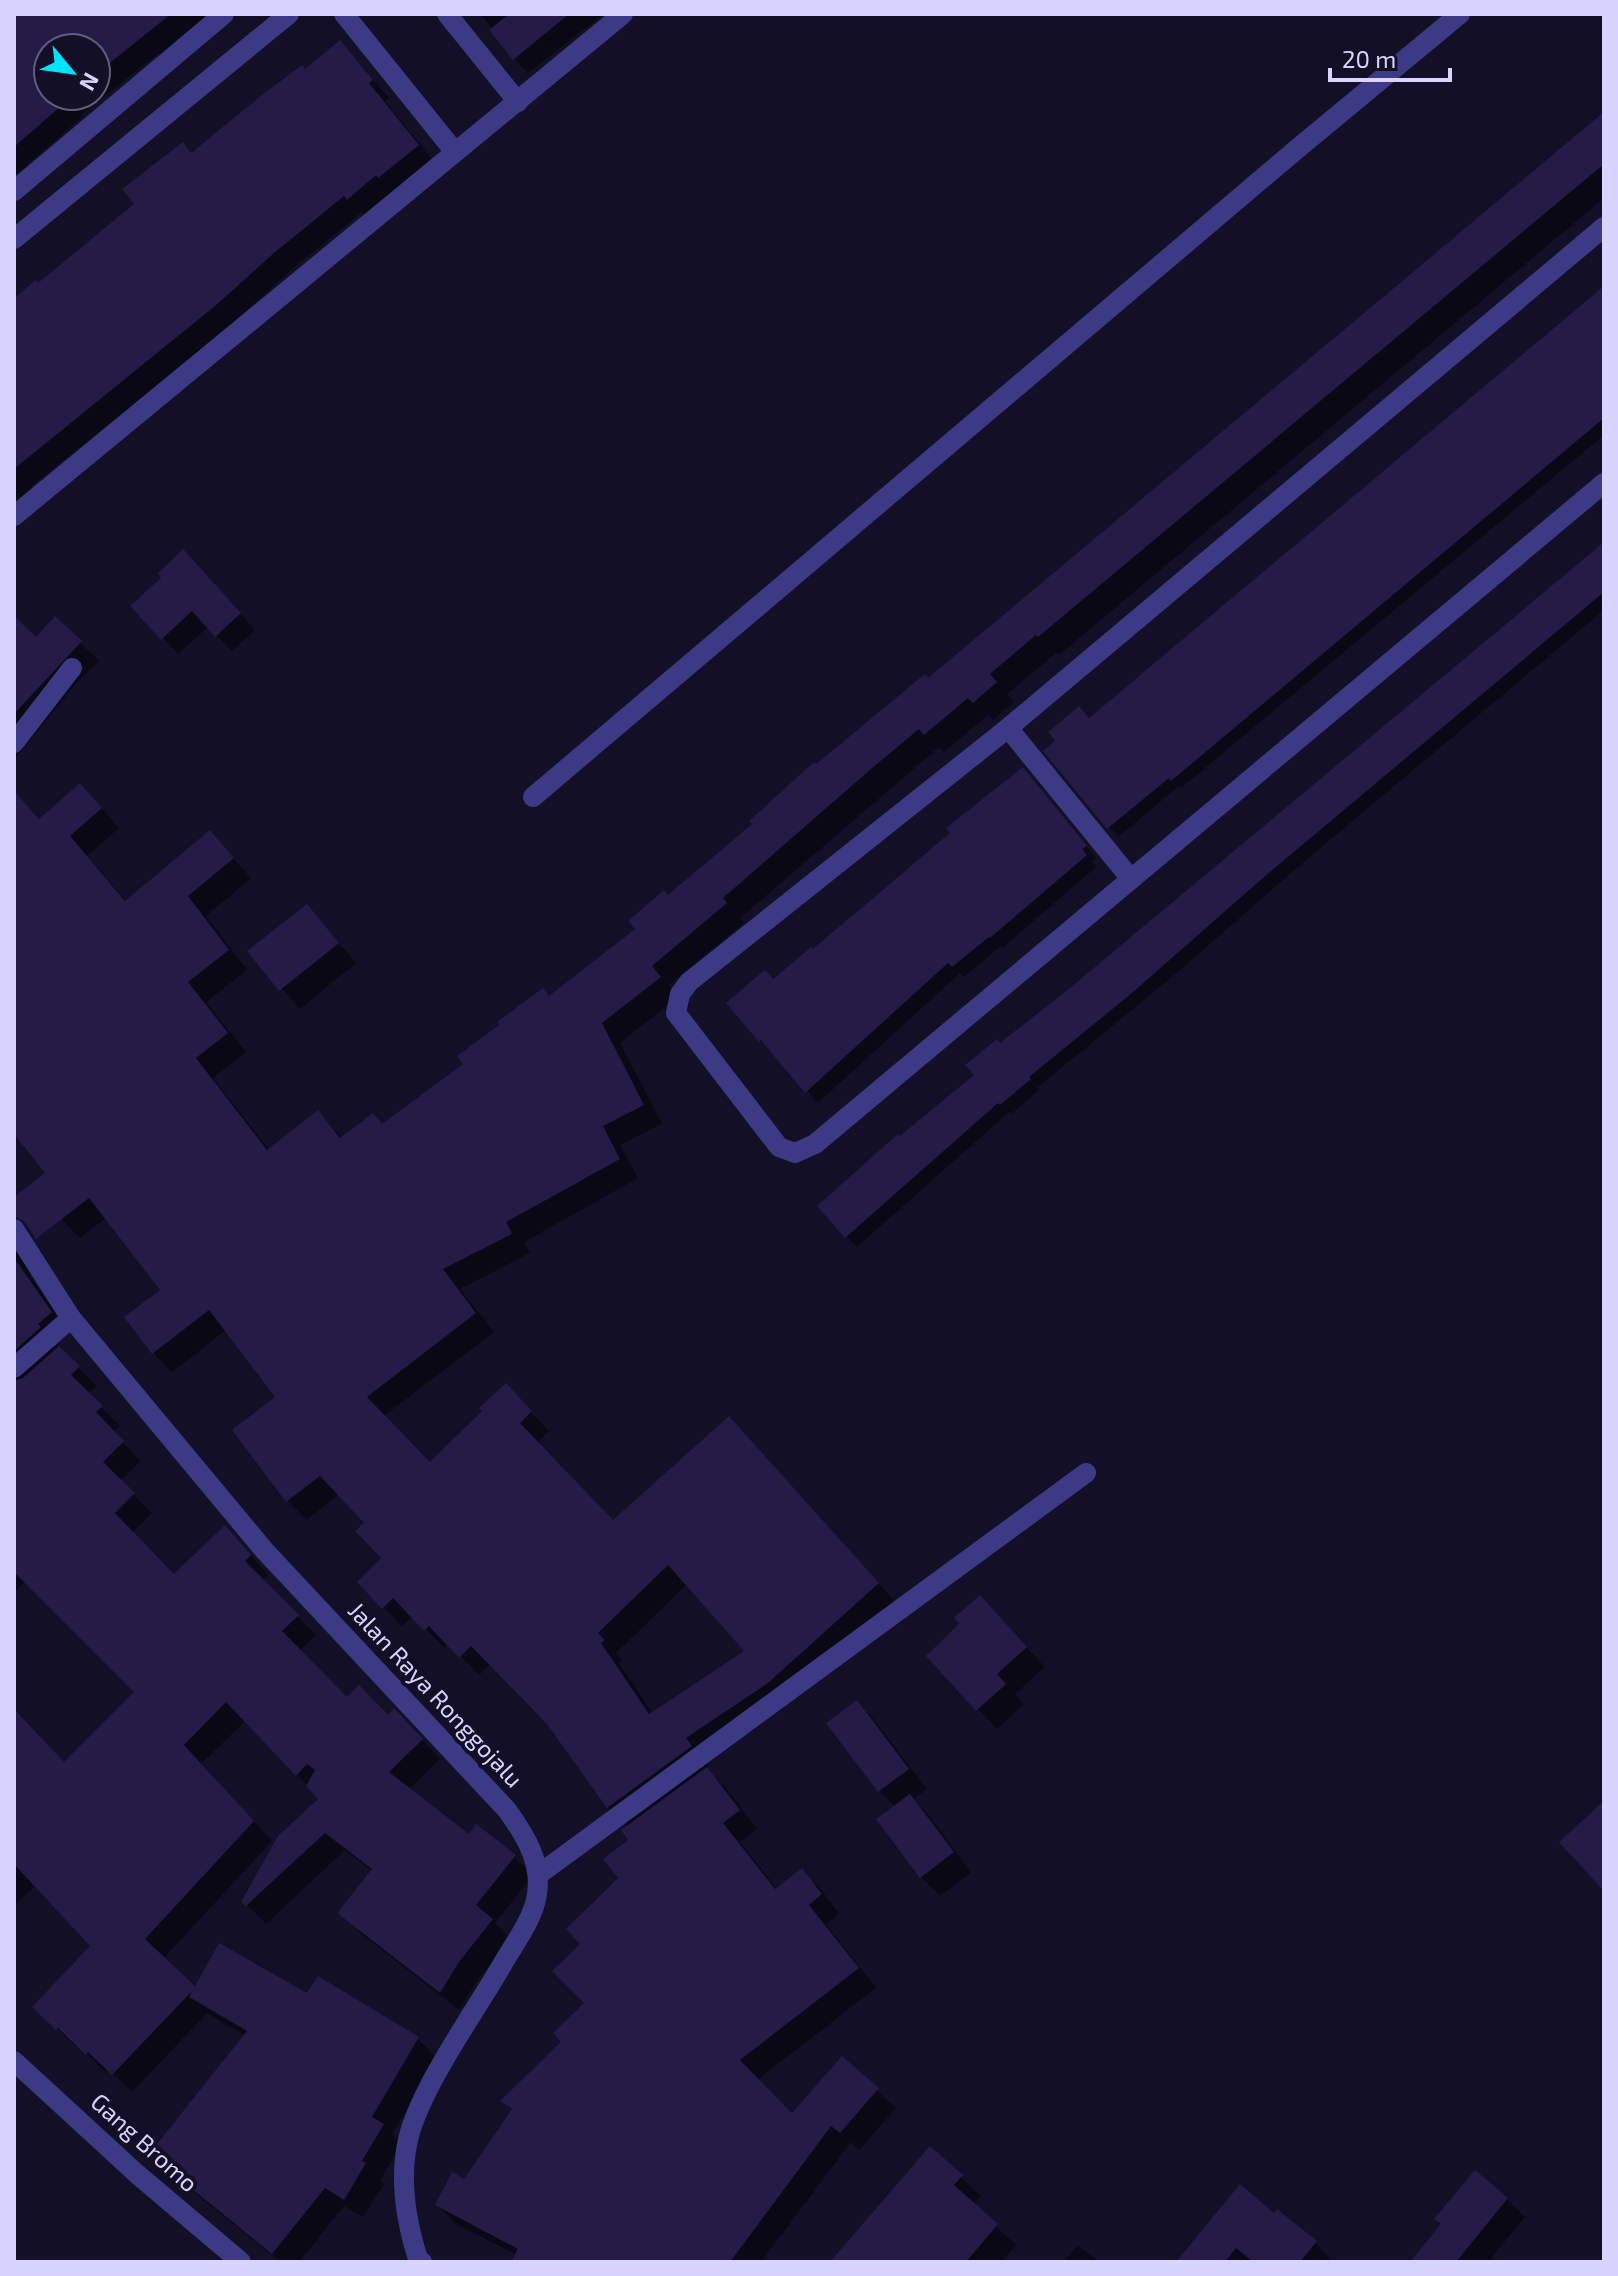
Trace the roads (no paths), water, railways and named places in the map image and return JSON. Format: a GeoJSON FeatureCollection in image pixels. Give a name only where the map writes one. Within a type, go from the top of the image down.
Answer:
{"type":"FeatureCollection","features":[{"type":"Feature","properties":{"kind":"street"},"geometry":{"type":"LineString","coordinates":[[14,191],[224,14]]}},
{"type":"Feature","properties":{"kind":"street"},"geometry":{"type":"LineString","coordinates":[[14,239],[289,14]]}},
{"type":"Feature","properties":{"kind":"street"},"geometry":{"type":"LineString","coordinates":[[344,14],[455,152]]}},
{"type":"Feature","properties":{"kind":"street"},"geometry":{"type":"LineString","coordinates":[[447,14],[518,102]]}},
{"type":"Feature","properties":{"kind":"street"},"geometry":{"type":"LineString","coordinates":[[14,516],[623,14]]}},
{"type":"Feature","properties":{"kind":"street"},"geometry":{"type":"LineString","coordinates":[[533,797],[1460,14]]}},
{"type":"Feature","properties":{"kind":"street"},"geometry":{"type":"LineString","coordinates":[[1604,227],[1008,728],[689,982],[680,994],[676,1013],[779,1147],[795,1153],[815,1144],[1604,483]]}},
{"type":"Feature","properties":{"kind":"street"},"geometry":{"type":"LineString","coordinates":[[14,743],[72,668]]}},
{"type":"Feature","properties":{"kind":"street"},"geometry":{"type":"LineString","coordinates":[[1008,728],[1131,879]]}},
{"type":"Feature","properties":{"kind":"street","name":"Jalan Raya Ronggojalu"},"geometry":{"type":"LineString","coordinates":[[14,1229],[71,1318],[264,1550],[507,1810],[522,1831],[535,1859],[538,1875]]}},
{"type":"Feature","properties":{"kind":"street"},"geometry":{"type":"LineString","coordinates":[[14,1368],[71,1318]]}},
{"type":"Feature","properties":{"kind":"street"},"geometry":{"type":"LineString","coordinates":[[417,2261],[406,2211],[404,2174],[410,2132],[435,2078],[524,1926],[537,1896],[538,1875],[1086,1473]]}},
{"type":"Feature","properties":{"kind":"street","name":"Gang Bromo"},"geometry":{"type":"LineString","coordinates":[[14,2061],[137,2174],[241,2262]]}}]}
